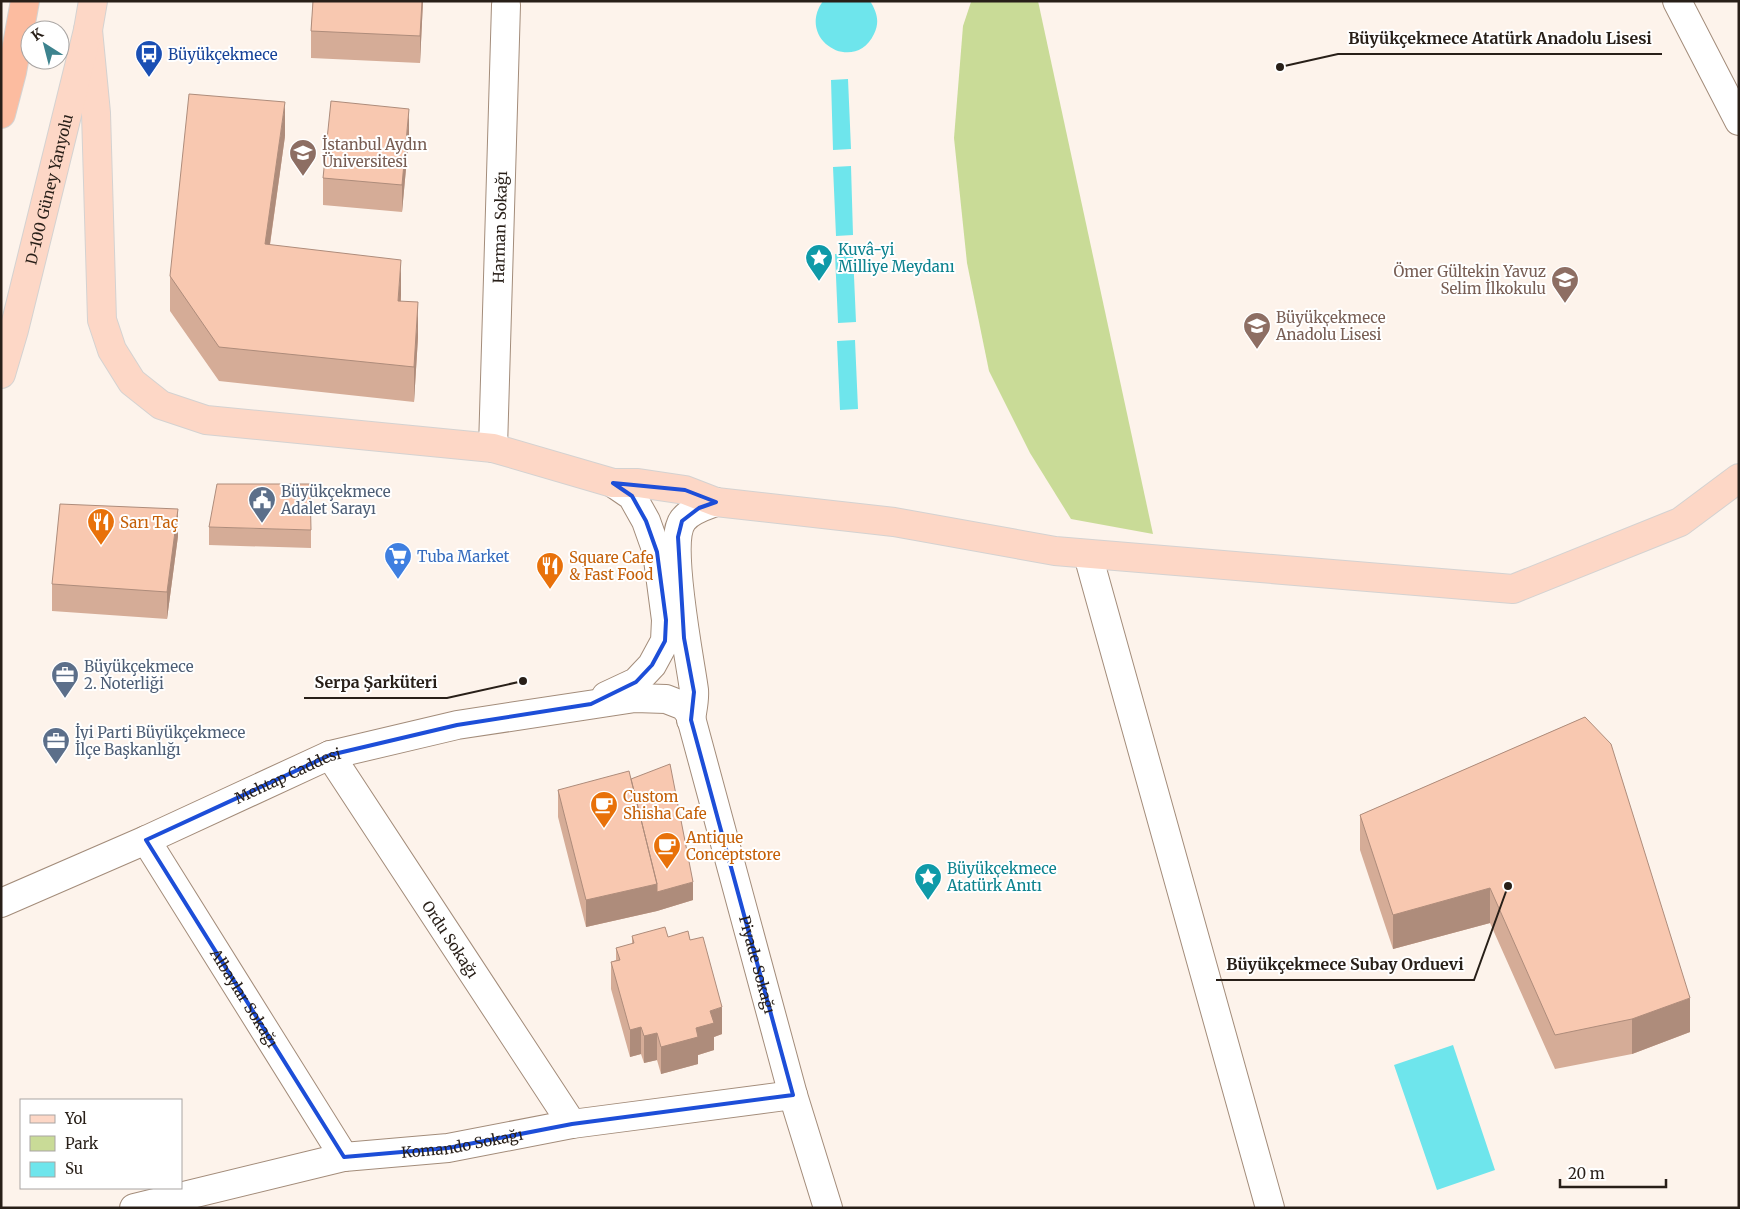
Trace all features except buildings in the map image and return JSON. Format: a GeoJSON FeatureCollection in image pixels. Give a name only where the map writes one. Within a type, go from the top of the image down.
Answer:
{"type":"FeatureCollection","features":[{"type":"Feature","properties":{"kind":"highway"},"geometry":{"type":"LineString","coordinates":[[1,114],[12,72],[25,1]]}},
{"type":"Feature","properties":{"kind":"main road","name":"D-100 Güney Yanyolu"},"geometry":{"type":"LineString","coordinates":[[1,374],[14,330],[88,30],[93,1]]}},
{"type":"Feature","properties":{"kind":"main road"},"geometry":{"type":"LineString","coordinates":[[88,30],[96,113],[102,320],[112,350],[132,382],[161,406],[206,420],[493,448],[613,483],[638,483],[685,490],[716,502],[894,522],[1055,551],[1513,589],[1680,522],[1739,478]]}},
{"type":"Feature","properties":{"kind":"street"},"geometry":{"type":"LineString","coordinates":[[1677,1],[1739,121]]}},
{"type":"Feature","properties":{"kind":"street","name":"Harman Sokağı"},"geometry":{"type":"LineString","coordinates":[[493,448],[506,4]]}},
{"type":"Feature","properties":{"kind":"street","name":"Mehtap Caddesi"},"geometry":{"type":"LineString","coordinates":[[592,704],[636,682],[652,665],[665,638],[666,620],[657,552],[646,521],[632,496],[613,483]]}},
{"type":"Feature","properties":{"kind":"street"},"geometry":{"type":"LineString","coordinates":[[691,720],[694,692],[684,638],[678,569],[678,537],[682,520],[699,508],[716,502]]}},
{"type":"Feature","properties":{"kind":"street"},"geometry":{"type":"LineString","coordinates":[[1088,555],[1270,1208]]}},
{"type":"Feature","properties":{"kind":"street","name":"Mehtap Caddesi"},"geometry":{"type":"LineString","coordinates":[[1,904],[146,840],[330,755],[457,726],[635,698],[666,699],[684,706],[690,714],[691,720]]}},
{"type":"Feature","properties":{"kind":"street","name":"Piyade Sokağı"},"geometry":{"type":"LineString","coordinates":[[691,720],[793,1095],[828,1208]]}},
{"type":"Feature","properties":{"kind":"street","name":"Ordu Sokağı"},"geometry":{"type":"LineString","coordinates":[[330,755],[572,1124]]}},
{"type":"Feature","properties":{"kind":"street","name":"Albaylar Sokağı"},"geometry":{"type":"LineString","coordinates":[[146,840],[344,1157]]}},
{"type":"Feature","properties":{"kind":"street","name":"Komando Sokağı"},"geometry":{"type":"LineString","coordinates":[[134,1208],[344,1157],[448,1148],[572,1124],[793,1095]]}},
{"type":"Feature","properties":{"kind":"highlighted area"},"geometry":{"type":"Polygon","coordinates":[[[613,483],[685,490],[716,502],[699,508],[682,521],[678,537],[684,638],[694,692],[691,720],[793,1095],[572,1124],[448,1148],[344,1157],[146,840],[330,755],[457,725],[591,704],[636,682],[652,665],[665,641],[666,620],[657,552],[646,521],[632,496],[613,483]]]}},
{"type":"Feature","properties":{"kind":"green space"},"geometry":{"type":"Polygon","coordinates":[[[1038,1],[1153,534],[1071,519],[1030,453],[989,371],[967,263],[954,138],[963,26],[971,2],[1038,1]]]}},
{"type":"Feature","properties":{"kind":"water"},"geometry":{"type":"Polygon","coordinates":[[[823,1],[870,1],[876,13],[877,25],[874,34],[865,46],[854,52],[842,52],[831,48],[822,39],[816,28],[816,15],[823,1]]]}},
{"type":"Feature","properties":{"kind":"water"},"geometry":{"type":"Polygon","coordinates":[[[848,79],[851,149],[833,150],[831,80],[848,79]]]}},
{"type":"Feature","properties":{"kind":"water"},"geometry":{"type":"Polygon","coordinates":[[[851,166],[853,235],[836,236],[833,167],[851,166]]]}},
{"type":"Feature","properties":{"kind":"water"},"geometry":{"type":"Polygon","coordinates":[[[853,253],[856,322],[838,323],[835,254],[853,253]]]}},
{"type":"Feature","properties":{"kind":"water"},"geometry":{"type":"Polygon","coordinates":[[[855,340],[858,409],[840,410],[837,341],[855,340]]]}},
{"type":"Feature","properties":{"kind":"water"},"geometry":{"type":"Polygon","coordinates":[[[1453,1045],[1495,1170],[1437,1190],[1394,1065],[1453,1045]]]}},
{"type":"Feature","properties":{"kind":"place","name":"Büyükçekmece Atatürk Anadolu Lisesi"},"geometry":{"type":"Point","coordinates":[1280,67]}},
{"type":"Feature","properties":{"kind":"place","name":"Büyükçekmece"},"geometry":{"type":"Point","coordinates":[149,78]}},
{"type":"Feature","properties":{"kind":"place","name":"İstanbul Aydın Üniversitesi"},"geometry":{"type":"Point","coordinates":[303,177]}},
{"type":"Feature","properties":{"kind":"place","name":"Kuvâ-yi Milliye Meydanı"},"geometry":{"type":"Point","coordinates":[819,282]}},
{"type":"Feature","properties":{"kind":"place","name":"Ömer Gültekin Yavuz Selim İlkokulu"},"geometry":{"type":"Point","coordinates":[1565,304]}},
{"type":"Feature","properties":{"kind":"place","name":"Büyükçekmece Anadolu Lisesi"},"geometry":{"type":"Point","coordinates":[1257,350]}},
{"type":"Feature","properties":{"kind":"place","name":"Büyükçekmece Adalet Sarayı"},"geometry":{"type":"Point","coordinates":[262,524]}},
{"type":"Feature","properties":{"kind":"place","name":"Sarı Taç"},"geometry":{"type":"Point","coordinates":[101,546]}},
{"type":"Feature","properties":{"kind":"place","name":"Tuba Market"},"geometry":{"type":"Point","coordinates":[398,580]}},
{"type":"Feature","properties":{"kind":"place","name":"Square Cafe & Fast Food"},"geometry":{"type":"Point","coordinates":[550,590]}},
{"type":"Feature","properties":{"kind":"place","name":"Serpa Şarküteri"},"geometry":{"type":"Point","coordinates":[523,681]}},
{"type":"Feature","properties":{"kind":"place","name":"Büyükçekmece 2. Noterliği"},"geometry":{"type":"Point","coordinates":[65,699]}},
{"type":"Feature","properties":{"kind":"place","name":"İyi Parti Büyükçekmece İlçe Başkanlığı"},"geometry":{"type":"Point","coordinates":[56,765]}},
{"type":"Feature","properties":{"kind":"place","name":"Custom Shisha Cafe"},"geometry":{"type":"Point","coordinates":[604,829]}},
{"type":"Feature","properties":{"kind":"place","name":"Antique Conceptstore"},"geometry":{"type":"Point","coordinates":[667,870]}},
{"type":"Feature","properties":{"kind":"place","name":"Büyükçekmece Subay Orduevi"},"geometry":{"type":"Point","coordinates":[1508,886]}},
{"type":"Feature","properties":{"kind":"place","name":"Büyükçekmece Atatürk Anıtı"},"geometry":{"type":"Point","coordinates":[928,901]}}]}
